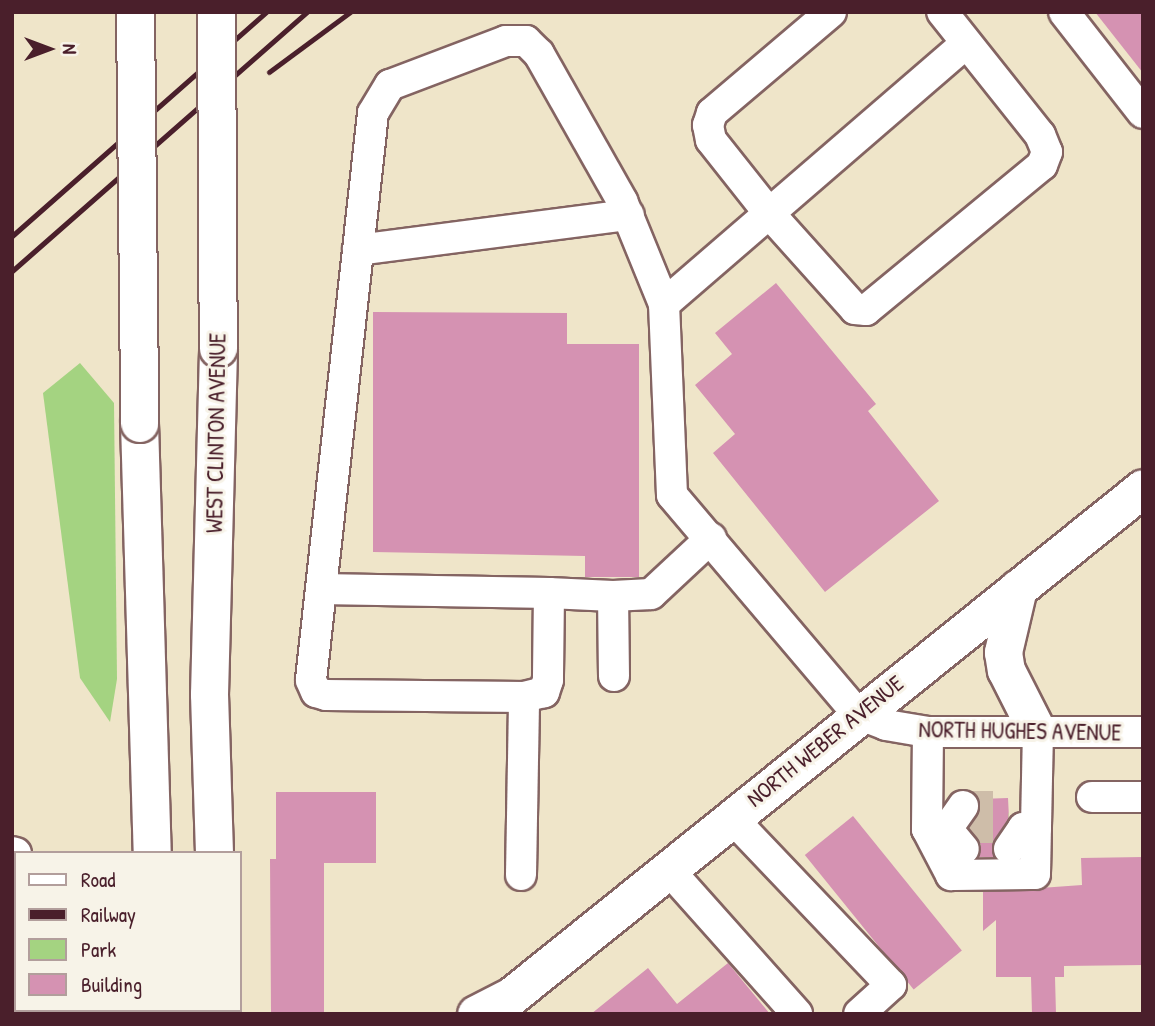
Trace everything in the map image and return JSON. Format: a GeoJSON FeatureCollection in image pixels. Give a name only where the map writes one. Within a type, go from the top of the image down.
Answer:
{"type":"FeatureCollection","features":[{"type":"Feature","properties":{"kind":"main road"},"geometry":{"type":"LineString","coordinates":[[135,12],[139,423],[152,851]]}},
{"type":"Feature","properties":{"kind":"main road","name":"WEST CLINTON AVENUE"},"geometry":{"type":"LineString","coordinates":[[214,851],[209,694],[218,348],[216,12]]}},
{"type":"Feature","properties":{"kind":"main road","name":"NORTH WEBER AVENUE"},"geometry":{"type":"LineString","coordinates":[[476,1014],[505,1005],[858,714],[1143,488]]}},
{"type":"Feature","properties":{"kind":"main road"},"geometry":{"type":"LineString","coordinates":[[1018,588],[1003,652],[1006,670],[1038,733]]}},
{"type":"Feature","properties":{"kind":"street"},"geometry":{"type":"LineString","coordinates":[[831,12],[712,113],[708,125],[711,140],[768,212],[855,309],[866,310],[1042,165],[1047,152],[1040,135],[942,12]]}},
{"type":"Feature","properties":{"kind":"street"},"geometry":{"type":"LineString","coordinates":[[1063,12],[1143,113]]}},
{"type":"Feature","properties":{"kind":"street"},"geometry":{"type":"LineString","coordinates":[[549,593],[548,680],[544,692],[524,697],[316,692],[311,680],[373,113],[380,96],[390,85],[506,41],[526,41],[539,54],[629,215],[664,304],[672,495],[858,714]]}},
{"type":"Feature","properties":{"kind":"street"},"geometry":{"type":"LineString","coordinates":[[664,304],[966,43]]}},
{"type":"Feature","properties":{"kind":"street"},"geometry":{"type":"LineString","coordinates":[[358,250],[629,215]]}},
{"type":"Feature","properties":{"kind":"street"},"geometry":{"type":"LineString","coordinates":[[321,589],[613,596],[651,594],[711,538]]}},
{"type":"Feature","properties":{"kind":"street"},"geometry":{"type":"LineString","coordinates":[[613,596],[614,677]]}},
{"type":"Feature","properties":{"kind":"street"},"geometry":{"type":"LineString","coordinates":[[521,875],[524,697]]}},
{"type":"Feature","properties":{"kind":"street","name":"NORTH HUGHES AVENUE"},"geometry":{"type":"LineString","coordinates":[[858,714],[886,725],[928,732],[1143,732]]}},
{"type":"Feature","properties":{"kind":"street"},"geometry":{"type":"LineString","coordinates":[[928,732],[953,828],[951,875],[1035,874],[1017,828],[1038,733]]}},
{"type":"Feature","properties":{"kind":"street"},"geometry":{"type":"LineString","coordinates":[[1091,797],[1143,797]]}},
{"type":"Feature","properties":{"kind":"street"},"geometry":{"type":"LineString","coordinates":[[732,817],[891,985],[859,1014]]}},
{"type":"Feature","properties":{"kind":"street"},"geometry":{"type":"LineString","coordinates":[[668,869],[797,1014]]}},
{"type":"Feature","properties":{"kind":"green space"},"geometry":{"type":"Polygon","coordinates":[[[80,363],[114,403],[117,679],[110,722],[80,678],[43,393],[80,363]]]}},
{"type":"Feature","properties":{"kind":"building"},"geometry":{"type":"Polygon","coordinates":[[[1095,12],[1143,12],[1143,73],[1095,12]]]}},
{"type":"Feature","properties":{"kind":"building"},"geometry":{"type":"Polygon","coordinates":[[[776,283],[876,404],[868,411],[939,501],[825,592],[713,453],[735,434],[695,385],[732,354],[715,333],[776,283]]]}},
{"type":"Feature","properties":{"kind":"building"},"geometry":{"type":"Polygon","coordinates":[[[373,312],[567,313],[567,344],[639,344],[639,577],[585,577],[585,556],[373,552],[373,312]]]}},
{"type":"Feature","properties":{"kind":"building"},"geometry":{"type":"Polygon","coordinates":[[[276,792],[376,792],[376,863],[324,863],[324,1014],[271,1014],[270,859],[276,859],[276,792]]]}},
{"type":"Feature","properties":{"kind":"building"},"geometry":{"type":"Polygon","coordinates":[[[1008,798],[1009,818],[994,840],[994,857],[979,857],[981,845],[969,828],[980,808],[979,799],[1008,798]]]}},
{"type":"Feature","properties":{"kind":"building"},"geometry":{"type":"Polygon","coordinates":[[[853,816],[962,950],[914,989],[805,855],[853,816]]]}},
{"type":"Feature","properties":{"kind":"building"},"geometry":{"type":"Polygon","coordinates":[[[1143,857],[1143,965],[1064,966],[1064,977],[1055,977],[1056,1014],[1032,1014],[1031,977],[996,977],[996,920],[983,931],[983,892],[1082,885],[1081,858],[1143,857]]]}},
{"type":"Feature","properties":{"kind":"building"},"geometry":{"type":"Polygon","coordinates":[[[728,963],[770,1014],[591,1014],[648,968],[677,1004],[728,963]]]}},
{"type":"Feature","properties":{"kind":"tunnel"},"geometry":{"type":"LineString","coordinates":[[963,806],[1008,806]]}},
{"type":"Feature","properties":{"kind":"tunnel"},"geometry":{"type":"LineString","coordinates":[[963,828],[1009,828]]}},
{"type":"Feature","properties":{"kind":"railway"},"geometry":{"type":"LineString","coordinates":[[12,236],[266,12]]}},
{"type":"Feature","properties":{"kind":"railway"},"geometry":{"type":"LineString","coordinates":[[12,271],[307,12]]}},
{"type":"Feature","properties":{"kind":"railway"},"geometry":{"type":"LineString","coordinates":[[269,72],[350,12]]}}]}
